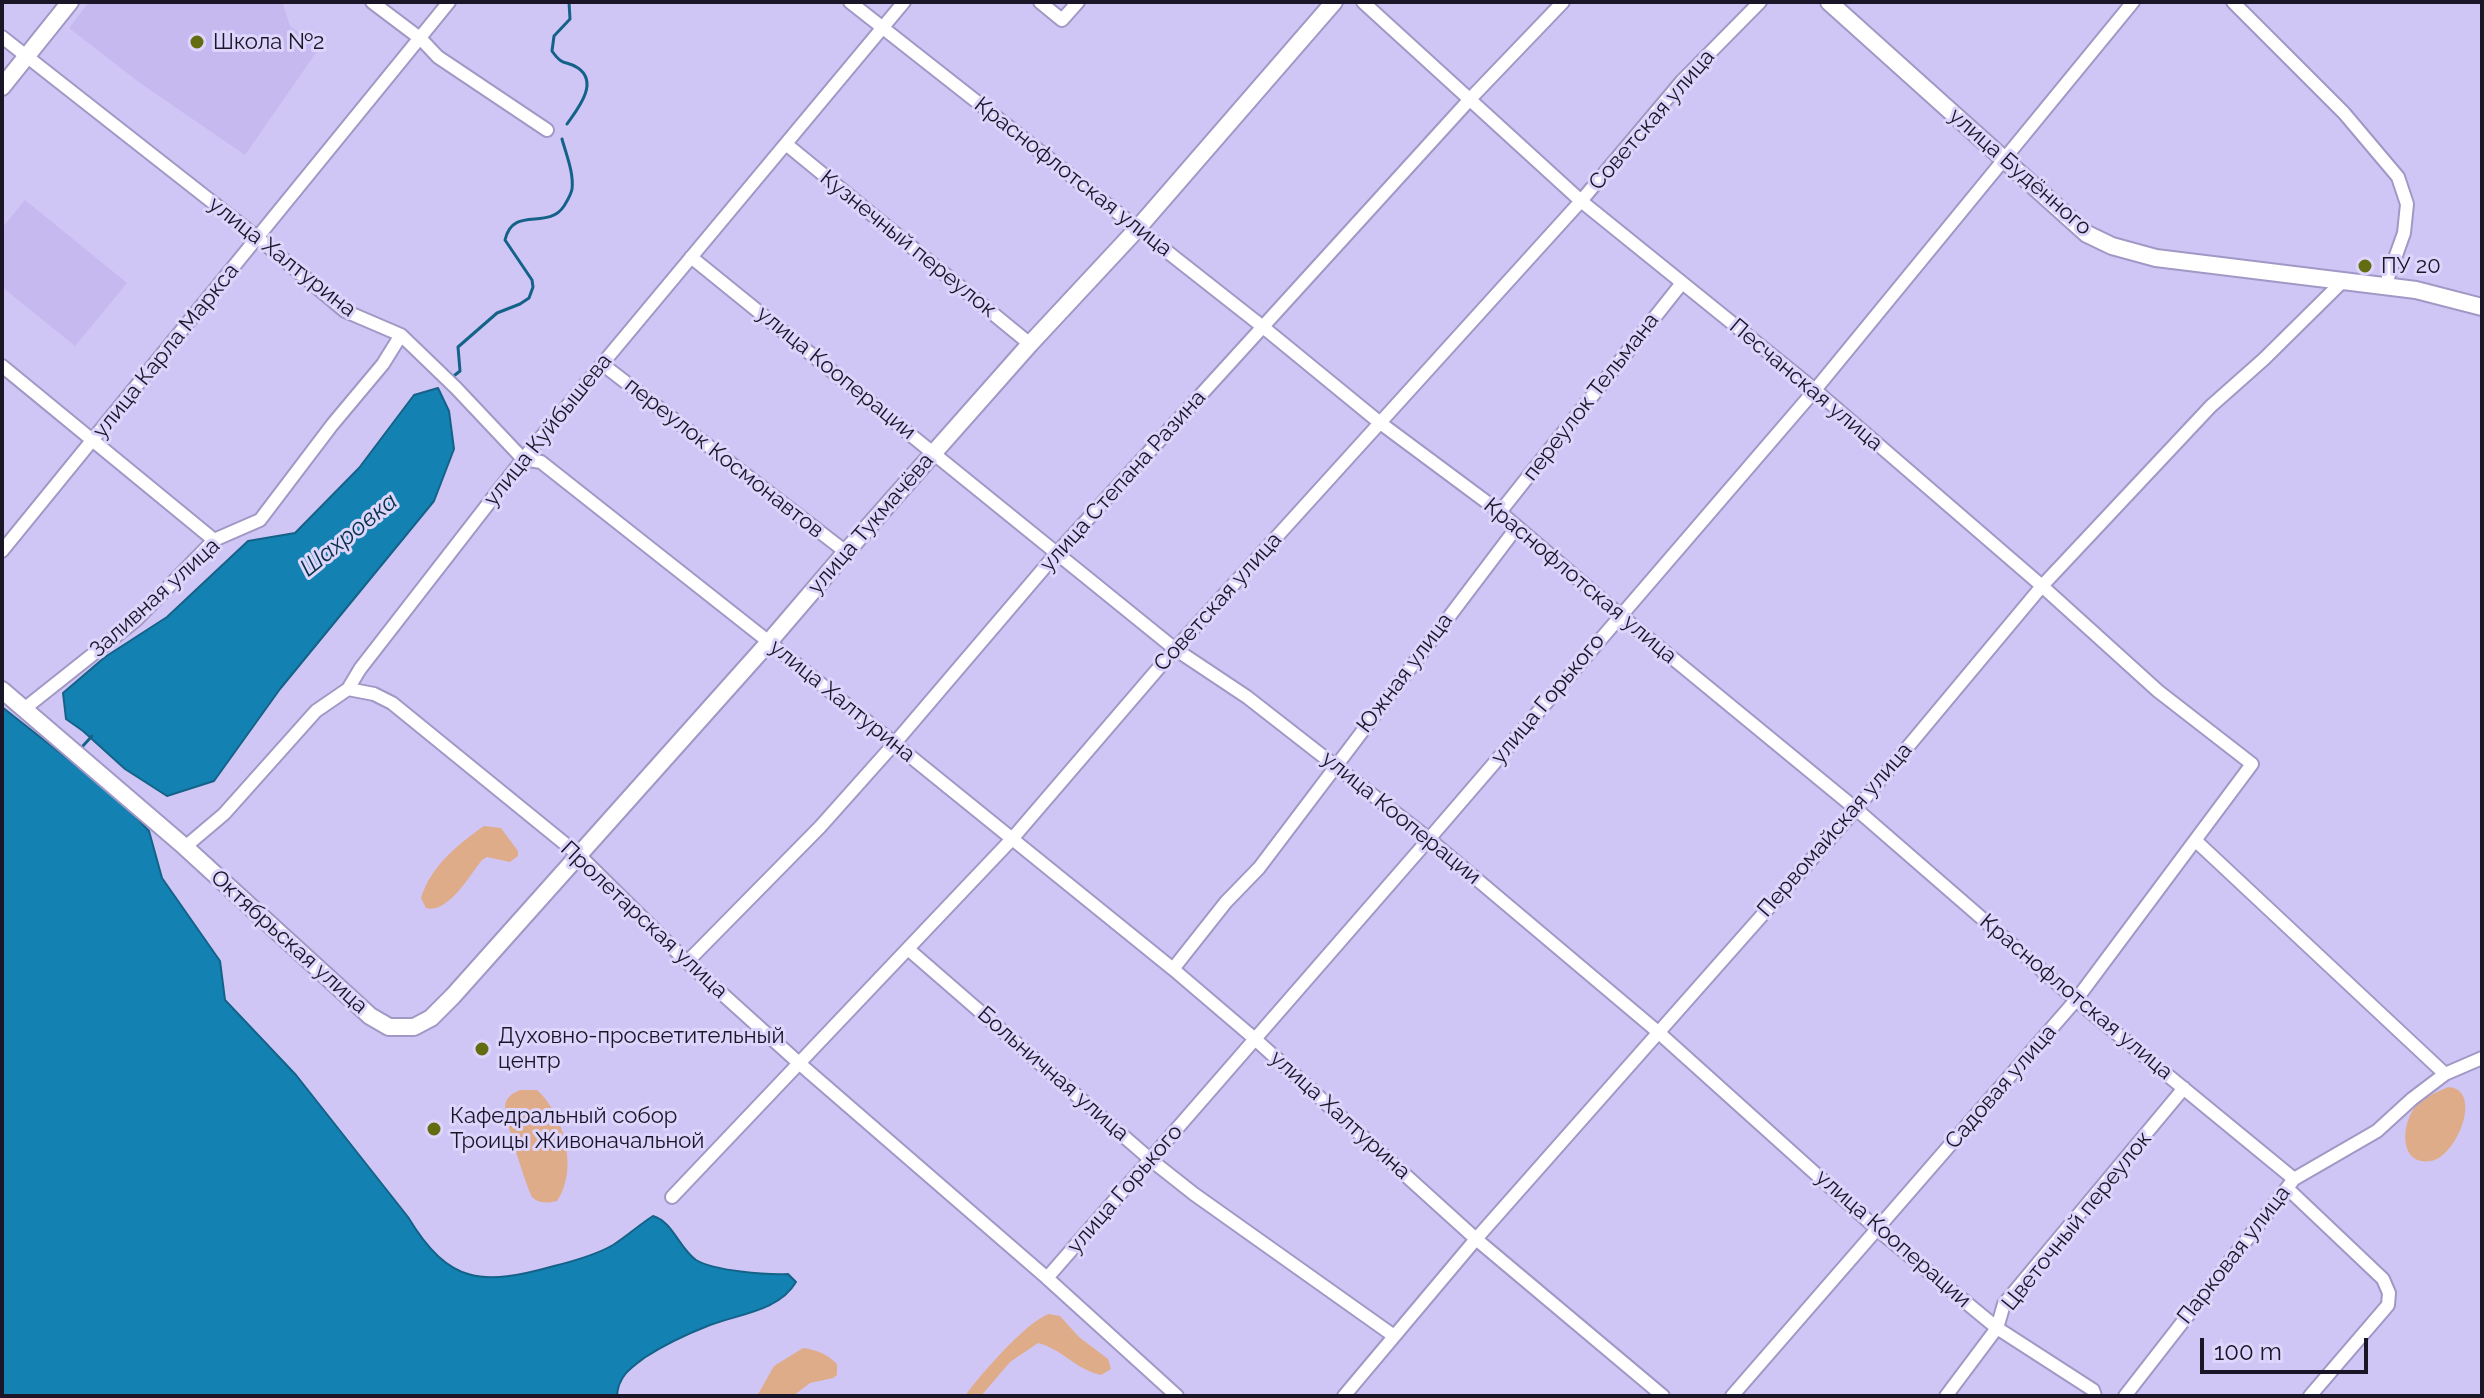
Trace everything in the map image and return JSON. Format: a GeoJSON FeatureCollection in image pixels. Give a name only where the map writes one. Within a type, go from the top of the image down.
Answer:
{"type":"FeatureCollection","features":[{"type":"Feature","properties":{"kind":"street"},"geometry":{"type":"LineString","coordinates":[[2,87],[70,2]]}},
{"type":"Feature","properties":{"kind":"street"},"geometry":{"type":"LineString","coordinates":[[372,2],[421,39],[438,57],[547,130]]}},
{"type":"Feature","properties":{"kind":"street","name":"улица Карла Маркса"},"geometry":{"type":"LineString","coordinates":[[2,551],[449,2]]}},
{"type":"Feature","properties":{"kind":"street","name":"Краснофлотская улица"},"geometry":{"type":"LineString","coordinates":[[850,2],[1379,422],[1500,512],[2184,1088],[2290,1184],[2383,1279],[2389,1293],[2388,1305],[2310,1396]]}},
{"type":"Feature","properties":{"kind":"street","name":"улица Куйбышева"},"geometry":{"type":"LineString","coordinates":[[185,847],[224,814],[316,711],[348,689],[360,669],[523,459],[904,2]]}},
{"type":"Feature","properties":{"kind":"street"},"geometry":{"type":"LineString","coordinates":[[1040,2],[1062,20],[1078,2]]}},
{"type":"Feature","properties":{"kind":"street","name":"улица Тукмачёва"},"geometry":{"type":"LineString","coordinates":[[397,1029],[414,1027],[431,1018],[580,856],[934,452],[1138,228],[1334,2]]}},
{"type":"Feature","properties":{"kind":"street","name":"Песчанская улица"},"geometry":{"type":"LineString","coordinates":[[1363,2],[1581,201],[1815,390],[2042,586],[2158,691],[2252,764]]}},
{"type":"Feature","properties":{"kind":"street","name":"улица Степана Разина"},"geometry":{"type":"LineString","coordinates":[[687,962],[820,827],[1056,554],[1471,98],[1563,2]]}},
{"type":"Feature","properties":{"kind":"street","name":"Советская улица"},"geometry":{"type":"LineString","coordinates":[[672,1197],[1012,839],[1175,649],[1581,201],[1682,81],[1760,2]]}},
{"type":"Feature","properties":{"kind":"street","name":"улица Будённого"},"geometry":{"type":"LineString","coordinates":[[1829,2],[2087,234],[2112,246],[2156,258],[2416,290],[2482,307]]}},
{"type":"Feature","properties":{"kind":"street","name":"улица Горького"},"geometry":{"type":"LineString","coordinates":[[1047,1278],[1815,390],[2133,2]]}},
{"type":"Feature","properties":{"kind":"street"},"geometry":{"type":"LineString","coordinates":[[2233,2],[2344,113],[2398,177],[2407,204],[2404,233],[2385,286]]}},
{"type":"Feature","properties":{"kind":"street","name":"улица Халтурина"},"geometry":{"type":"LineString","coordinates":[[2,37],[258,238],[345,311],[401,335],[523,459],[541,462],[1173,969],[1476,1239],[1663,1396]]}},
{"type":"Feature","properties":{"kind":"street","name":"Кузнечный переулок"},"geometry":{"type":"LineString","coordinates":[[786,144],[1030,344]]}},
{"type":"Feature","properties":{"kind":"street","name":"улица Кооперации"},"geometry":{"type":"LineString","coordinates":[[691,257],[1175,649],[1247,697],[1429,839],[1658,1032],[1877,1229],[1997,1328],[2093,1390],[2095,1396]]}},
{"type":"Feature","properties":{"kind":"street","name":"Первомайская улица"},"geometry":{"type":"LineString","coordinates":[[1344,1396],[1476,1239],[1856,809],[2042,586],[2211,406],[2343,281]]}},
{"type":"Feature","properties":{"kind":"street","name":"переулок Тельмана"},"geometry":{"type":"LineString","coordinates":[[1500,512],[1682,283]]}},
{"type":"Feature","properties":{"kind":"street","name":"Заливная улица"},"geometry":{"type":"LineString","coordinates":[[24,709],[136,620],[214,540],[260,520],[383,364],[401,335]]}},
{"type":"Feature","properties":{"kind":"street","name":"переулок Космонавтов"},"geometry":{"type":"LineString","coordinates":[[602,364],[846,552]]}},
{"type":"Feature","properties":{"kind":"street"},"geometry":{"type":"LineString","coordinates":[[2,366],[214,540]]}},
{"type":"Feature","properties":{"kind":"street","name":"Южная улица"},"geometry":{"type":"LineString","coordinates":[[1173,969],[1226,902],[1259,868],[1517,527]]}},
{"type":"Feature","properties":{"kind":"street","name":"Пролетарская улица"},"geometry":{"type":"LineString","coordinates":[[348,689],[374,694],[392,703],[580,856],[687,962],[1177,1396]]}},
{"type":"Feature","properties":{"kind":"street"},"geometry":{"type":"LineString","coordinates":[[2,690],[24,709]]}},
{"type":"Feature","properties":{"kind":"street","name":"Октябрьская улица"},"geometry":{"type":"LineString","coordinates":[[24,709],[185,847],[370,1016],[379,1023],[397,1029]]}},
{"type":"Feature","properties":{"kind":"street","name":"Садовая улица"},"geometry":{"type":"LineString","coordinates":[[1732,1396],[2076,1000],[2252,764]]}},
{"type":"Feature","properties":{"kind":"street"},"geometry":{"type":"LineString","coordinates":[[2196,841],[2445,1074]]}},
{"type":"Feature","properties":{"kind":"street","name":"Больничная улица"},"geometry":{"type":"LineString","coordinates":[[908,949],[1151,1160],[1394,1336]]}},
{"type":"Feature","properties":{"kind":"street","name":"Парковая улица"},"geometry":{"type":"LineString","coordinates":[[2125,1396],[2290,1184],[2377,1131],[2445,1074],[2482,1058]]}},
{"type":"Feature","properties":{"kind":"street","name":"Цветочный переулок"},"geometry":{"type":"LineString","coordinates":[[1946,1396],[1997,1328],[2004,1304],[2184,1088]]}},
{"type":"Feature","properties":{"kind":"shaded area"},"geometry":{"type":"Polygon","coordinates":[[[89,2],[285,2],[290,26],[320,47],[245,155],[140,83],[69,28],[89,2]]]}},
{"type":"Feature","properties":{"kind":"shaded area"},"geometry":{"type":"Polygon","coordinates":[[[25,200],[127,283],[75,346],[2,287],[2,228],[25,200]]]}},
{"type":"Feature","properties":{"kind":"shaded area"},"geometry":{"type":"Polygon","coordinates":[[[484,826],[501,828],[518,851],[518,856],[510,862],[487,857],[450,900],[434,908],[426,908],[421,898],[438,866],[484,826]]]}},
{"type":"Feature","properties":{"kind":"shaded area"},"geometry":{"type":"Polygon","coordinates":[[[2448,1087],[2459,1091],[2464,1099],[2463,1123],[2450,1148],[2441,1157],[2420,1161],[2408,1150],[2407,1122],[2419,1103],[2448,1087]]]}},
{"type":"Feature","properties":{"kind":"shaded area"},"geometry":{"type":"Polygon","coordinates":[[[520,1090],[537,1090],[547,1100],[561,1127],[567,1174],[557,1201],[545,1202],[533,1198],[522,1170],[505,1108],[509,1097],[520,1090]]]}},
{"type":"Feature","properties":{"kind":"shaded area"},"geometry":{"type":"Polygon","coordinates":[[[1049,1314],[1060,1316],[1079,1337],[1108,1359],[1111,1369],[1101,1375],[1092,1372],[1038,1343],[1010,1362],[981,1396],[965,1396],[1017,1337],[1049,1314]]]}},
{"type":"Feature","properties":{"kind":"shaded area"},"geometry":{"type":"Polygon","coordinates":[[[803,1348],[822,1353],[837,1364],[837,1375],[810,1383],[793,1396],[757,1396],[774,1366],[803,1348]]]}},
{"type":"Feature","properties":{"kind":"water"},"geometry":{"type":"Polygon","coordinates":[[[438,388],[449,411],[454,449],[434,501],[280,689],[214,781],[167,796],[125,769],[66,719],[63,693],[105,657],[167,617],[248,541],[295,533],[359,468],[414,395],[438,388]]]}},
{"type":"Feature","properties":{"kind":"water"},"geometry":{"type":"Polygon","coordinates":[[[2,707],[120,800],[149,831],[162,878],[220,961],[225,1000],[296,1075],[423,1239],[453,1268],[487,1277],[507,1276],[562,1264],[606,1249],[653,1216],[671,1229],[696,1260],[727,1270],[788,1274],[796,1282],[789,1292],[758,1310],[701,1328],[652,1353],[625,1374],[617,1396],[2,1396],[2,707]]]}},
{"type":"Feature","properties":{"kind":"waterway","name":"Шахровка"},"geometry":{"type":"LineString","coordinates":[[567,124],[587,89],[584,74],[552,51],[554,36],[570,19],[569,2]]}},
{"type":"Feature","properties":{"kind":"waterway","name":"Шахровка"},"geometry":{"type":"LineString","coordinates":[[450,379],[460,371],[458,347],[497,313],[529,298],[532,280],[505,240],[515,223],[549,217],[568,200],[572,177],[562,139]]}},
{"type":"Feature","properties":{"kind":"waterway","name":"Шахровка"},"geometry":{"type":"LineString","coordinates":[[81,748],[92,736]]}},
{"type":"Feature","properties":{"kind":"place","name":"Школа №2"},"geometry":{"type":"Point","coordinates":[197,42]}},
{"type":"Feature","properties":{"kind":"place","name":"ПУ 20"},"geometry":{"type":"Point","coordinates":[2365,266]}},
{"type":"Feature","properties":{"kind":"place","name":"Духовно-просветительный центр"},"geometry":{"type":"Point","coordinates":[482,1049]}},
{"type":"Feature","properties":{"kind":"place","name":"Кафедральный собор Троицы Живоначальной"},"geometry":{"type":"Point","coordinates":[434,1129]}}]}
